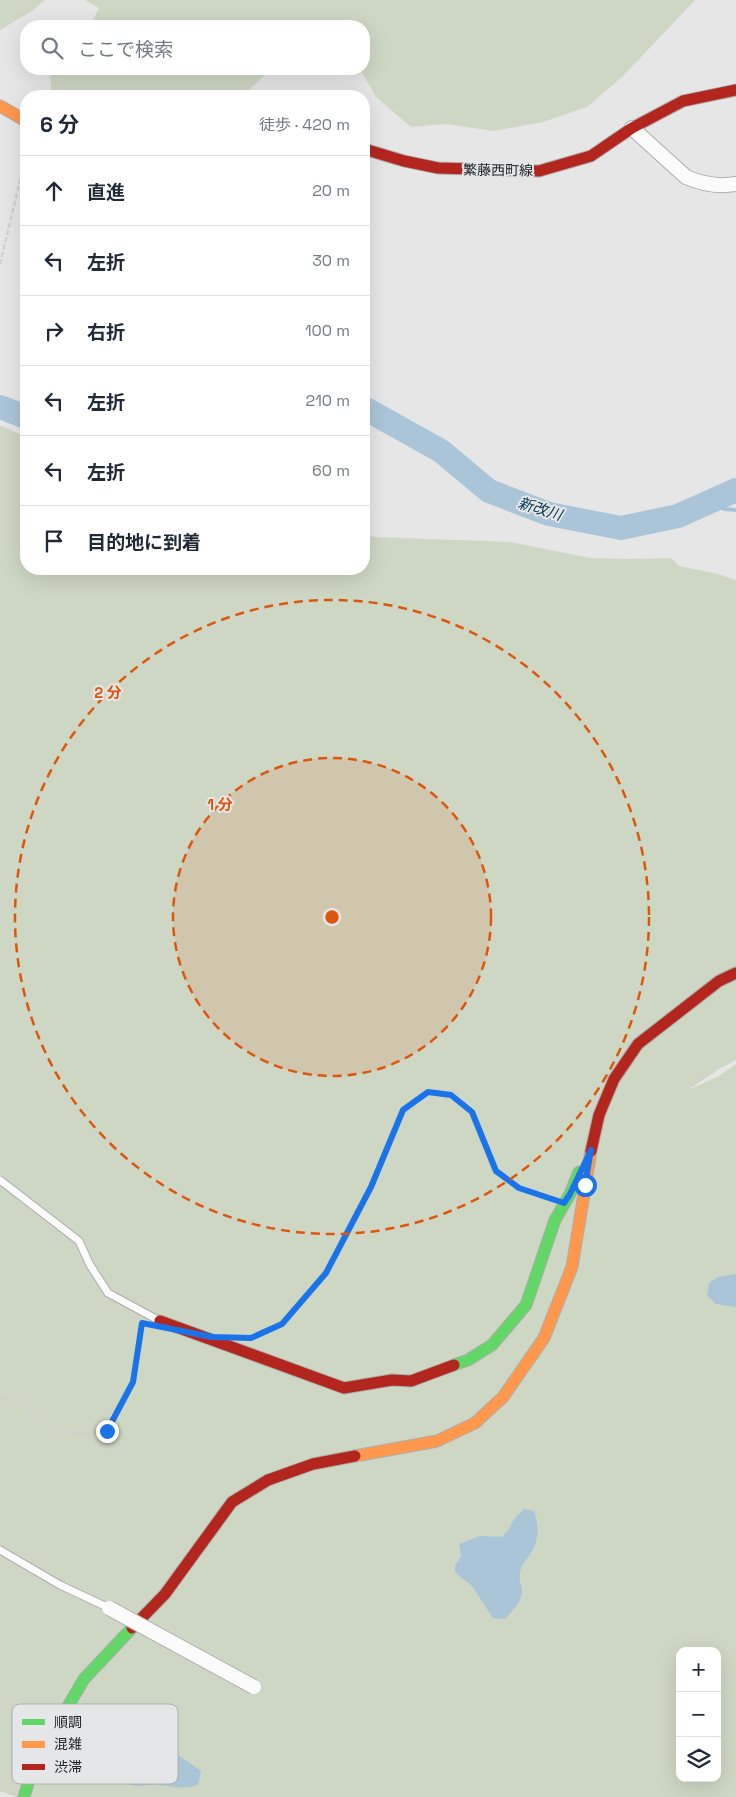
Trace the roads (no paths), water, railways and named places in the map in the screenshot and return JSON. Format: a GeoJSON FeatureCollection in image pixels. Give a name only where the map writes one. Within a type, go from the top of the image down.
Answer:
{"type":"FeatureCollection","features":[{"type":"Feature","properties":{"kind":"street","name":"繁藤西町線"},"geometry":{"type":"LineString","coordinates":[[370,151],[404,161],[438,168],[539,171],[591,156],[632,128],[682,101],[736,90]]}},
{"type":"Feature","properties":{"kind":"street"},"geometry":{"type":"LineString","coordinates":[[0,106],[20,118]]}},
{"type":"Feature","properties":{"kind":"street"},"geometry":{"type":"LineString","coordinates":[[632,128],[686,177],[697,182],[724,186],[736,184]]}},
{"type":"Feature","properties":{"kind":"street"},"geometry":{"type":"LineString","coordinates":[[69,1704],[84,1679],[165,1594],[232,1502],[268,1480],[314,1464],[437,1441],[475,1423],[503,1396],[544,1338],[572,1267],[591,1150],[599,1116],[614,1078],[638,1044],[719,981],[736,973]]}},
{"type":"Feature","properties":{"kind":"street"},"geometry":{"type":"LineString","coordinates":[[155,1323],[344,1388],[392,1380],[411,1381],[468,1360],[492,1345],[526,1305],[555,1220],[591,1150]]}},
{"type":"Feature","properties":{"kind":"street"},"geometry":{"type":"LineString","coordinates":[[109,1608],[254,1687]]}},
{"type":"Feature","properties":{"kind":"street"},"geometry":{"type":"LineString","coordinates":[[24,1797],[28,1784]]}},
{"type":"Feature","properties":{"kind":"lane"},"geometry":{"type":"LineString","coordinates":[[0,1180],[79,1241],[90,1265],[108,1294],[155,1323]]}},
{"type":"Feature","properties":{"kind":"lane"},"geometry":{"type":"LineString","coordinates":[[0,1550],[60,1585],[109,1608]]}},
{"type":"Feature","properties":{"kind":"water"},"geometry":{"type":"Polygon","coordinates":[[[736,1274],[736,1307],[716,1304],[707,1295],[709,1283],[718,1277],[736,1274]]]}},
{"type":"Feature","properties":{"kind":"water"},"geometry":{"type":"Polygon","coordinates":[[[524,1509],[534,1511],[538,1535],[535,1545],[522,1565],[520,1572],[521,1597],[505,1619],[493,1618],[472,1586],[455,1572],[455,1566],[461,1556],[459,1544],[480,1536],[502,1537],[514,1519],[524,1509]]]}},
{"type":"Feature","properties":{"kind":"water"},"geometry":{"type":"Polygon","coordinates":[[[178,1755],[201,1771],[198,1785],[182,1787],[128,1784],[178,1784],[178,1755]]]}},
{"type":"Feature","properties":{"kind":"waterway","name":"新改川"},"geometry":{"type":"LineString","coordinates":[[0,407],[20,415]]}},
{"type":"Feature","properties":{"kind":"waterway","name":"新改川"},"geometry":{"type":"LineString","coordinates":[[370,411],[441,451],[489,491],[549,514],[621,528],[678,516],[736,490]]}},
{"type":"Feature","properties":{"kind":"waterway"},"geometry":{"type":"LineString","coordinates":[[710,502],[724,509],[736,510]]}}]}
